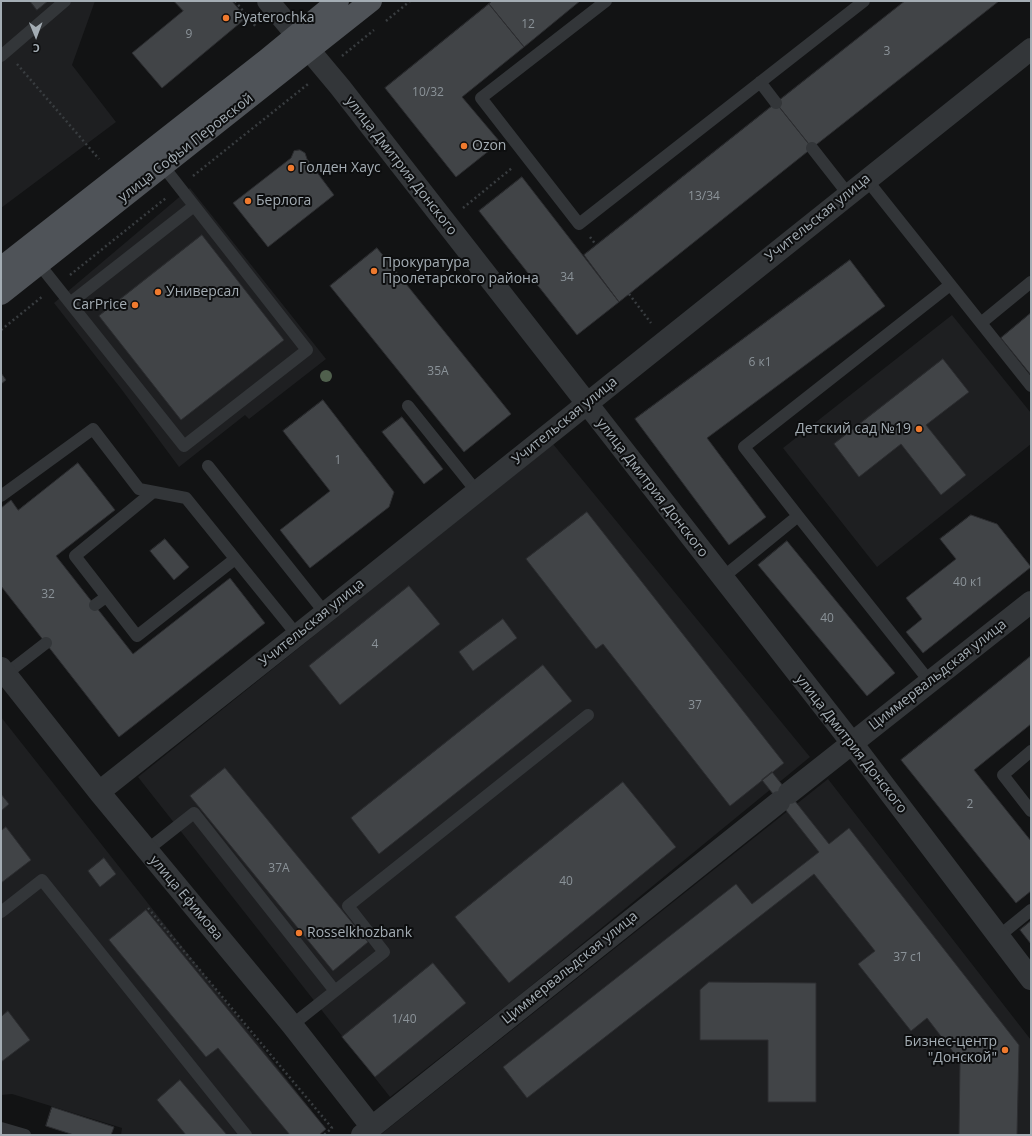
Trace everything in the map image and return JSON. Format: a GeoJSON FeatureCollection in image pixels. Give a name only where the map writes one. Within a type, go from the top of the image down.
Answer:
{"type":"FeatureCollection","features":[{"type":"Feature","properties":{"kind":"main road","name":"улица Софьи Перовской"},"geometry":{"type":"LineString","coordinates":[[1,294],[163,166],[302,43],[338,1]]}},
{"type":"Feature","properties":{"kind":"main road","name":"улица Софьи Перовской"},"geometry":{"type":"LineString","coordinates":[[1,268],[302,43],[371,1]]}},
{"type":"Feature","properties":{"kind":"street","name":"улица Дмитрия Донского"},"geometry":{"type":"LineString","coordinates":[[268,1],[340,87],[852,743],[1031,980]]}},
{"type":"Feature","properties":{"kind":"street","name":"Учительская улица"},"geometry":{"type":"LineString","coordinates":[[99,792],[1031,49]]}},
{"type":"Feature","properties":{"kind":"street","name":"Циммервальдская улица"},"geometry":{"type":"LineString","coordinates":[[367,1131],[784,797],[1031,602]]}},
{"type":"Feature","properties":{"kind":"street","name":"улица Ефимова"},"geometry":{"type":"LineString","coordinates":[[3,671],[99,792],[292,1025],[367,1131]]}},
{"type":"Feature","properties":{"kind":"lane"},"geometry":{"type":"LineString","coordinates":[[4,54],[65,1]]}},
{"type":"Feature","properties":{"kind":"lane"},"geometry":{"type":"LineString","coordinates":[[606,1],[481,98],[579,224],[864,1]]}},
{"type":"Feature","properties":{"kind":"lane"},"geometry":{"type":"LineString","coordinates":[[760,82],[776,103]]}},
{"type":"Feature","properties":{"kind":"lane"},"geometry":{"type":"LineString","coordinates":[[812,148],[848,194]]}},
{"type":"Feature","properties":{"kind":"lane"},"geometry":{"type":"LineString","coordinates":[[39,264],[184,446],[301,355],[307,350],[163,166]]}},
{"type":"Feature","properties":{"kind":"lane"},"geometry":{"type":"LineString","coordinates":[[867,180],[1031,386]]}},
{"type":"Feature","properties":{"kind":"lane"},"geometry":{"type":"LineString","coordinates":[[70,303],[194,206]]}},
{"type":"Feature","properties":{"kind":"lane"},"geometry":{"type":"LineString","coordinates":[[981,323],[1031,282]]}},
{"type":"Feature","properties":{"kind":"lane"},"geometry":{"type":"LineString","coordinates":[[930,682],[744,448],[950,285]]}},
{"type":"Feature","properties":{"kind":"lane"},"geometry":{"type":"LineString","coordinates":[[408,406],[477,492]]}},
{"type":"Feature","properties":{"kind":"lane"},"geometry":{"type":"LineString","coordinates":[[1,496],[93,429],[139,490],[186,498],[297,635]]}},
{"type":"Feature","properties":{"kind":"lane"},"geometry":{"type":"LineString","coordinates":[[208,466],[325,613]]}},
{"type":"Feature","properties":{"kind":"lane"},"geometry":{"type":"LineString","coordinates":[[153,492],[75,556],[137,636],[235,559]]}},
{"type":"Feature","properties":{"kind":"lane"},"geometry":{"type":"LineString","coordinates":[[722,578],[798,516]]}},
{"type":"Feature","properties":{"kind":"lane"},"geometry":{"type":"LineString","coordinates":[[95,605],[106,597]]}},
{"type":"Feature","properties":{"kind":"lane"},"geometry":{"type":"LineString","coordinates":[[3,671],[46,644]]}},
{"type":"Feature","properties":{"kind":"lane"},"geometry":{"type":"LineString","coordinates":[[292,1025],[384,952],[348,906],[588,715]]}},
{"type":"Feature","properties":{"kind":"lane"},"geometry":{"type":"LineString","coordinates":[[1031,751],[1003,775],[1031,811]]}},
{"type":"Feature","properties":{"kind":"lane"},"geometry":{"type":"LineString","coordinates":[[147,850],[194,814],[335,990]]}},
{"type":"Feature","properties":{"kind":"lane"},"geometry":{"type":"LineString","coordinates":[[1,912],[42,880],[246,1135]]}},
{"type":"Feature","properties":{"kind":"lane"},"geometry":{"type":"LineString","coordinates":[[999,936],[1031,910]]}},
{"type":"Feature","properties":{"kind":"lane"},"geometry":{"type":"LineString","coordinates":[[1,1128],[25,1135]]}},
{"type":"Feature","properties":{"kind":"path"},"geometry":{"type":"LineString","coordinates":[[236,1],[256,27]]}},
{"type":"Feature","properties":{"kind":"path"},"geometry":{"type":"LineString","coordinates":[[4,54],[99,159]]}},
{"type":"Feature","properties":{"kind":"path"},"geometry":{"type":"LineString","coordinates":[[1,330],[311,81]]}},
{"type":"Feature","properties":{"kind":"path"},"geometry":{"type":"LineString","coordinates":[[445,222],[526,156]]}},
{"type":"Feature","properties":{"kind":"path"},"geometry":{"type":"LineString","coordinates":[[629,294],[665,341]]}},
{"type":"Feature","properties":{"kind":"path"},"geometry":{"type":"LineString","coordinates":[[148,908],[332,1128],[324,1135]]}},
{"type":"Feature","properties":{"kind":"shaded area"},"geometry":{"type":"Polygon","coordinates":[[[1,1],[95,1],[72,65],[116,122],[1,208],[1,1]]]}},
{"type":"Feature","properties":{"kind":"shaded area"},"geometry":{"type":"Polygon","coordinates":[[[190,188],[326,359],[249,419],[245,415],[179,467],[122,390],[54,303],[190,188]]]}},
{"type":"Feature","properties":{"kind":"shaded area","name":"Детский сад №19"},"geometry":{"type":"Polygon","coordinates":[[[952,315],[1031,413],[1031,444],[877,567],[783,448],[952,315]]]}},
{"type":"Feature","properties":{"kind":"shaded area"},"geometry":{"type":"Polygon","coordinates":[[[553,444],[810,757],[521,994],[390,1097],[138,777],[553,444]]]}},
{"type":"Feature","properties":{"kind":"shaded area"},"geometry":{"type":"Polygon","coordinates":[[[1,717],[326,1129],[319,1135],[121,1135],[122,1128],[12,1094],[1,1095],[1,717]]]}},
{"type":"Feature","properties":{"kind":"shaded area"},"geometry":{"type":"Polygon","coordinates":[[[828,779],[1031,1040],[1031,1135],[380,1135],[828,779]]]}},
{"type":"Feature","properties":{"kind":"building"},"geometry":{"type":"Polygon","coordinates":[[[30,1],[48,1],[37,10],[30,1]]]}},
{"type":"Feature","properties":{"kind":"building"},"geometry":{"type":"Polygon","coordinates":[[[174,1],[232,1],[246,18],[162,88],[132,53],[183,11],[174,1]]]}},
{"type":"Feature","properties":{"kind":"building"},"geometry":{"type":"Polygon","coordinates":[[[492,1],[580,1],[524,47],[489,4],[492,1]]]}},
{"type":"Feature","properties":{"kind":"building"},"geometry":{"type":"Polygon","coordinates":[[[905,1],[999,1],[812,148],[776,103],[905,1]]]}},
{"type":"Feature","properties":{"kind":"building"},"geometry":{"type":"Polygon","coordinates":[[[489,4],[524,47],[462,97],[500,142],[456,177],[385,88],[489,4]]]}},
{"type":"Feature","properties":{"kind":"building"},"geometry":{"type":"Polygon","coordinates":[[[776,103],[812,148],[619,302],[584,255],[776,103]]]}},
{"type":"Feature","properties":{"kind":"building"},"geometry":{"type":"Polygon","coordinates":[[[300,150],[305,153],[307,159],[334,195],[268,247],[233,203],[291,158],[294,151],[300,150]]]}},
{"type":"Feature","properties":{"kind":"building"},"geometry":{"type":"Polygon","coordinates":[[[522,177],[619,302],[577,335],[479,211],[522,177]]]}},
{"type":"Feature","properties":{"kind":"building"},"geometry":{"type":"Polygon","coordinates":[[[202,235],[284,340],[181,420],[99,316],[202,235]]]}},
{"type":"Feature","properties":{"kind":"building"},"geometry":{"type":"Polygon","coordinates":[[[377,248],[511,414],[464,452],[330,286],[377,248]]]}},
{"type":"Feature","properties":{"kind":"building"},"geometry":{"type":"Polygon","coordinates":[[[850,260],[885,306],[707,438],[766,517],[729,545],[635,419],[850,260]]]}},
{"type":"Feature","properties":{"kind":"building"},"geometry":{"type":"Polygon","coordinates":[[[1031,313],[1031,375],[1001,338],[1031,313]]]}},
{"type":"Feature","properties":{"kind":"building"},"geometry":{"type":"Polygon","coordinates":[[[943,359],[969,392],[926,425],[966,475],[941,495],[901,444],[859,477],[834,444],[943,359]]]}},
{"type":"Feature","properties":{"kind":"building"},"geometry":{"type":"Polygon","coordinates":[[[1,373],[6,380],[1,384],[1,373]]]}},
{"type":"Feature","properties":{"kind":"building"},"geometry":{"type":"Polygon","coordinates":[[[323,400],[394,492],[389,507],[310,568],[280,530],[330,491],[283,431],[323,400]]]}},
{"type":"Feature","properties":{"kind":"building"},"geometry":{"type":"Polygon","coordinates":[[[402,417],[443,469],[424,484],[382,432],[402,417]]]}},
{"type":"Feature","properties":{"kind":"building"},"geometry":{"type":"Polygon","coordinates":[[[78,463],[115,510],[56,556],[133,654],[230,578],[265,623],[119,737],[1,586],[1,508],[11,500],[18,510],[78,463]]]}},
{"type":"Feature","properties":{"kind":"building"},"geometry":{"type":"Polygon","coordinates":[[[587,512],[784,763],[730,806],[603,644],[596,649],[526,559],[587,512]]]}},
{"type":"Feature","properties":{"kind":"building"},"geometry":{"type":"Polygon","coordinates":[[[971,515],[997,524],[1031,567],[923,653],[906,632],[922,619],[906,598],[956,559],[940,539],[971,515]]]}},
{"type":"Feature","properties":{"kind":"building"},"geometry":{"type":"Polygon","coordinates":[[[165,539],[189,567],[174,580],[150,551],[165,539]]]}},
{"type":"Feature","properties":{"kind":"building"},"geometry":{"type":"Polygon","coordinates":[[[787,541],[895,673],[867,696],[758,565],[787,541]]]}},
{"type":"Feature","properties":{"kind":"building"},"geometry":{"type":"Polygon","coordinates":[[[409,586],[440,624],[340,705],[309,666],[409,586]]]}},
{"type":"Feature","properties":{"kind":"building"},"geometry":{"type":"Polygon","coordinates":[[[503,619],[517,638],[473,671],[459,652],[503,619]]]}},
{"type":"Feature","properties":{"kind":"building"},"geometry":{"type":"Polygon","coordinates":[[[1031,656],[1031,724],[974,770],[1031,841],[1031,891],[1016,903],[901,760],[1031,656]]]}},
{"type":"Feature","properties":{"kind":"building"},"geometry":{"type":"Polygon","coordinates":[[[543,665],[572,701],[379,854],[351,818],[543,665]]]}},
{"type":"Feature","properties":{"kind":"building"},"geometry":{"type":"Polygon","coordinates":[[[225,768],[368,942],[333,971],[190,796],[225,768]]]}},
{"type":"Feature","properties":{"kind":"building"},"geometry":{"type":"Polygon","coordinates":[[[772,772],[829,844],[849,828],[1019,1045],[1017,1135],[959,1135],[960,1061],[927,1018],[911,1031],[858,964],[875,951],[814,874],[527,1098],[503,1067],[736,884],[752,904],[819,852],[762,780],[772,772]]]}},
{"type":"Feature","properties":{"kind":"building"},"geometry":{"type":"Polygon","coordinates":[[[623,782],[676,847],[509,983],[455,917],[623,782]]]}},
{"type":"Feature","properties":{"kind":"building"},"geometry":{"type":"Polygon","coordinates":[[[1,794],[9,804],[1,811],[1,794]]]}},
{"type":"Feature","properties":{"kind":"building"},"geometry":{"type":"Polygon","coordinates":[[[6,827],[31,860],[1,883],[1,831],[6,827]]]}},
{"type":"Feature","properties":{"kind":"building"},"geometry":{"type":"Polygon","coordinates":[[[104,858],[116,874],[100,887],[88,871],[104,858]]]}},
{"type":"Feature","properties":{"kind":"building"},"geometry":{"type":"Polygon","coordinates":[[[146,910],[326,1129],[319,1135],[290,1135],[218,1048],[206,1057],[109,940],[146,910]]]}},
{"type":"Feature","properties":{"kind":"building"},"geometry":{"type":"Polygon","coordinates":[[[1031,921],[1031,944],[1020,930],[1031,921]]]}},
{"type":"Feature","properties":{"kind":"building"},"geometry":{"type":"Polygon","coordinates":[[[433,963],[466,1003],[375,1077],[342,1037],[433,963]]]}},
{"type":"Feature","properties":{"kind":"building"},"geometry":{"type":"Polygon","coordinates":[[[709,982],[816,983],[816,1102],[768,1102],[768,1040],[700,1040],[700,990],[709,982]]]}},
{"type":"Feature","properties":{"kind":"building"},"geometry":{"type":"Polygon","coordinates":[[[8,1011],[30,1040],[1,1062],[1,1017],[8,1011]]]}},
{"type":"Feature","properties":{"kind":"building"},"geometry":{"type":"Polygon","coordinates":[[[180,1080],[227,1135],[186,1135],[157,1100],[180,1080]]]}},
{"type":"Feature","properties":{"kind":"building"},"geometry":{"type":"Polygon","coordinates":[[[52,1107],[114,1127],[111,1135],[74,1135],[46,1126],[52,1107]]]}},
{"type":"Feature","properties":{"kind":"place","name":"Pyaterochka"},"geometry":{"type":"Point","coordinates":[226,18]}},
{"type":"Feature","properties":{"kind":"place","name":"Ozon"},"geometry":{"type":"Point","coordinates":[464,146]}},
{"type":"Feature","properties":{"kind":"place","name":"Голден Хаус"},"geometry":{"type":"Point","coordinates":[291,168]}},
{"type":"Feature","properties":{"kind":"place","name":"Берлога"},"geometry":{"type":"Point","coordinates":[248,201]}},
{"type":"Feature","properties":{"kind":"place","name":"Прокуратура Пролетарского района"},"geometry":{"type":"Point","coordinates":[374,271]}},
{"type":"Feature","properties":{"kind":"place","name":"Универсал"},"geometry":{"type":"Point","coordinates":[158,292]}},
{"type":"Feature","properties":{"kind":"place","name":"CarPrice"},"geometry":{"type":"Point","coordinates":[135,305]}},
{"type":"Feature","properties":{"kind":"place","name":"Детский сад №19"},"geometry":{"type":"Point","coordinates":[919,429]}},
{"type":"Feature","properties":{"kind":"place","name":"Rosselkhozbank"},"geometry":{"type":"Point","coordinates":[299,933]}},
{"type":"Feature","properties":{"kind":"place","name":"Бизнес-центр \"Донской\""},"geometry":{"type":"Point","coordinates":[1005,1050]}}]}
